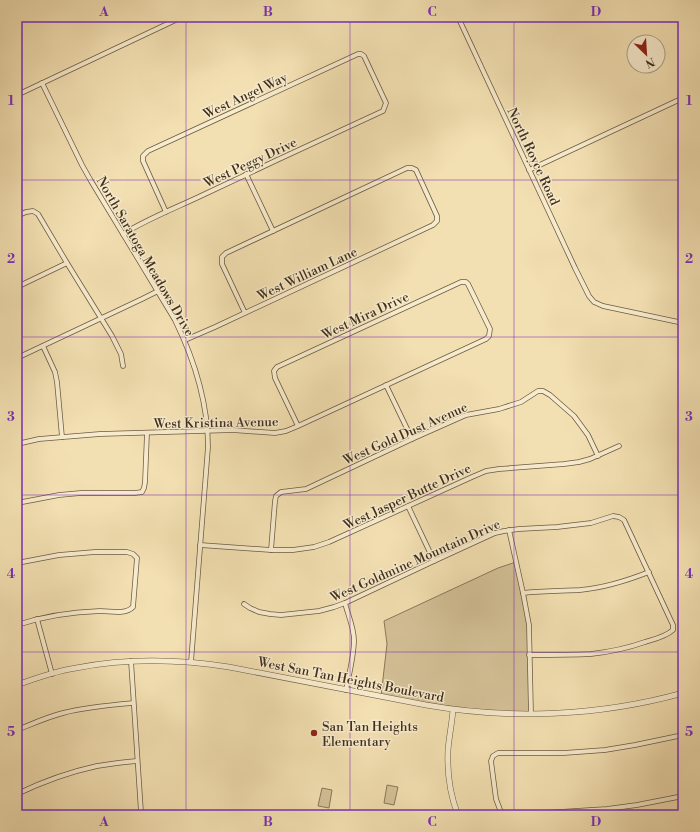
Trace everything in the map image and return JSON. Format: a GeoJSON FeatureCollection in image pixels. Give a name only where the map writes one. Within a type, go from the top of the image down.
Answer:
{"type":"FeatureCollection","features":[{"type":"Feature","properties":{"kind":"street"},"geometry":{"type":"LineString","coordinates":[[17,95],[182,17]]}},
{"type":"Feature","properties":{"kind":"street","name":"North Royce Road"},"geometry":{"type":"LineString","coordinates":[[458,17],[586,292],[594,302],[603,306],[683,324]]}},
{"type":"Feature","properties":{"kind":"street","name":"West Peggy Drive"},"geometry":{"type":"LineString","coordinates":[[123,234],[134,227],[246,174],[383,111],[386,103],[364,56],[358,54]]}},
{"type":"Feature","properties":{"kind":"street","name":"West Angel Way"},"geometry":{"type":"LineString","coordinates":[[166,212],[143,162],[142,156],[148,151],[358,54]]}},
{"type":"Feature","properties":{"kind":"street","name":"North Saratoga Meadows Drive"},"geometry":{"type":"LineString","coordinates":[[42,83],[82,165],[175,320],[185,340],[199,382],[208,430],[207,464],[190,662]]}},
{"type":"Feature","properties":{"kind":"street"},"geometry":{"type":"LineString","coordinates":[[529,170],[683,98]]}},
{"type":"Feature","properties":{"kind":"street","name":"West William Lane"},"geometry":{"type":"LineString","coordinates":[[185,340],[214,328],[433,225],[437,221],[437,216],[416,170],[407,168],[273,231]]}},
{"type":"Feature","properties":{"kind":"street"},"geometry":{"type":"LineString","coordinates":[[245,313],[222,264],[222,257],[226,253],[273,231],[246,174]]}},
{"type":"Feature","properties":{"kind":"street"},"geometry":{"type":"LineString","coordinates":[[17,216],[33,211],[38,214],[102,318],[121,354],[124,366]]}},
{"type":"Feature","properties":{"kind":"street"},"geometry":{"type":"LineString","coordinates":[[17,287],[67,263]]}},
{"type":"Feature","properties":{"kind":"street","name":"West Mira Drive"},"geometry":{"type":"LineString","coordinates":[[298,426],[274,378],[274,371],[277,367],[461,282],[466,282],[468,284],[490,329],[490,336]]}},
{"type":"Feature","properties":{"kind":"street"},"geometry":{"type":"LineString","coordinates":[[17,358],[158,291]]}},
{"type":"Feature","properties":{"kind":"street","name":"West Kristina Avenue"},"geometry":{"type":"LineString","coordinates":[[17,444],[62,437],[100,434],[208,430],[275,433],[286,431],[490,336]]}},
{"type":"Feature","properties":{"kind":"street"},"geometry":{"type":"LineString","coordinates":[[43,346],[55,372],[62,437]]}},
{"type":"Feature","properties":{"kind":"street"},"geometry":{"type":"LineString","coordinates":[[386,385],[412,439]]}},
{"type":"Feature","properties":{"kind":"street","name":"West Gold Dust Avenue"},"geometry":{"type":"LineString","coordinates":[[271,550],[274,501],[276,496],[281,492],[306,489],[412,439],[466,416],[499,409],[521,402],[538,391],[543,391],[550,395],[574,416],[588,435],[598,456]]}},
{"type":"Feature","properties":{"kind":"street"},"geometry":{"type":"LineString","coordinates":[[17,503],[80,493],[142,492],[145,482],[147,433]]}},
{"type":"Feature","properties":{"kind":"street","name":"West Jasper Butte Drive"},"geometry":{"type":"LineString","coordinates":[[200,545],[271,550],[294,550],[314,547],[330,542],[486,471],[580,462],[598,456],[619,446]]}},
{"type":"Feature","properties":{"kind":"street"},"geometry":{"type":"LineString","coordinates":[[408,506],[434,561]]}},
{"type":"Feature","properties":{"kind":"street","name":"West Goldmine Mountain Drive"},"geometry":{"type":"LineString","coordinates":[[244,604],[259,612],[270,614],[281,615],[319,611],[345,603],[495,533],[509,530],[573,526],[591,523],[614,516],[624,520],[649,572]]}},
{"type":"Feature","properties":{"kind":"street"},"geometry":{"type":"LineString","coordinates":[[509,530],[529,625],[531,714]]}},
{"type":"Feature","properties":{"kind":"street"},"geometry":{"type":"LineString","coordinates":[[17,563],[60,554],[100,552],[127,552],[133,554],[137,558],[133,607],[130,610],[122,612],[102,611],[75,613],[46,617],[17,625]]}},
{"type":"Feature","properties":{"kind":"street"},"geometry":{"type":"LineString","coordinates":[[523,593],[535,591],[581,590],[607,586],[649,572],[673,625],[673,630],[667,635],[632,647],[592,654],[529,655]]}},
{"type":"Feature","properties":{"kind":"street"},"geometry":{"type":"LineString","coordinates":[[345,603],[352,626],[354,640],[346,690]]}},
{"type":"Feature","properties":{"kind":"street"},"geometry":{"type":"LineString","coordinates":[[37,619],[52,674]]}},
{"type":"Feature","properties":{"kind":"street","name":"West San Tan Heights Boulevard"},"geometry":{"type":"LineString","coordinates":[[17,685],[75,668],[106,663],[160,660],[203,663],[230,667],[453,710],[493,713],[562,713],[603,709],[683,693]]}},
{"type":"Feature","properties":{"kind":"street"},"geometry":{"type":"LineString","coordinates":[[131,661],[140,815]]}},
{"type":"Feature","properties":{"kind":"street"},"geometry":{"type":"LineString","coordinates":[[17,730],[62,713],[133,702]]}},
{"type":"Feature","properties":{"kind":"street"},"geometry":{"type":"LineString","coordinates":[[453,710],[448,751],[448,770],[454,806],[458,815]]}},
{"type":"Feature","properties":{"kind":"street"},"geometry":{"type":"LineString","coordinates":[[502,815],[496,799],[491,762],[493,756],[498,753],[564,753],[605,750],[683,735]]}},
{"type":"Feature","properties":{"kind":"street"},"geometry":{"type":"LineString","coordinates":[[17,794],[36,785],[78,771],[98,766],[137,761]]}},
{"type":"Feature","properties":{"kind":"street"},"geometry":{"type":"LineString","coordinates":[[519,815],[607,809],[683,796]]}},
{"type":"Feature","properties":{"kind":"shaded area"},"geometry":{"type":"Polygon","coordinates":[[[516,562],[527,613],[531,714],[493,713],[381,696],[387,644],[384,621],[498,568],[516,562]]]}},
{"type":"Feature","properties":{"kind":"shaded area"},"geometry":{"type":"Polygon","coordinates":[[[387,785],[398,787],[394,805],[384,803],[387,785]]]}},
{"type":"Feature","properties":{"kind":"shaded area"},"geometry":{"type":"Polygon","coordinates":[[[322,788],[332,790],[329,808],[318,806],[322,788]]]}},
{"type":"Feature","properties":{"kind":"place","name":"San Tan Heights Elementary"},"geometry":{"type":"Point","coordinates":[314,733]}}]}
